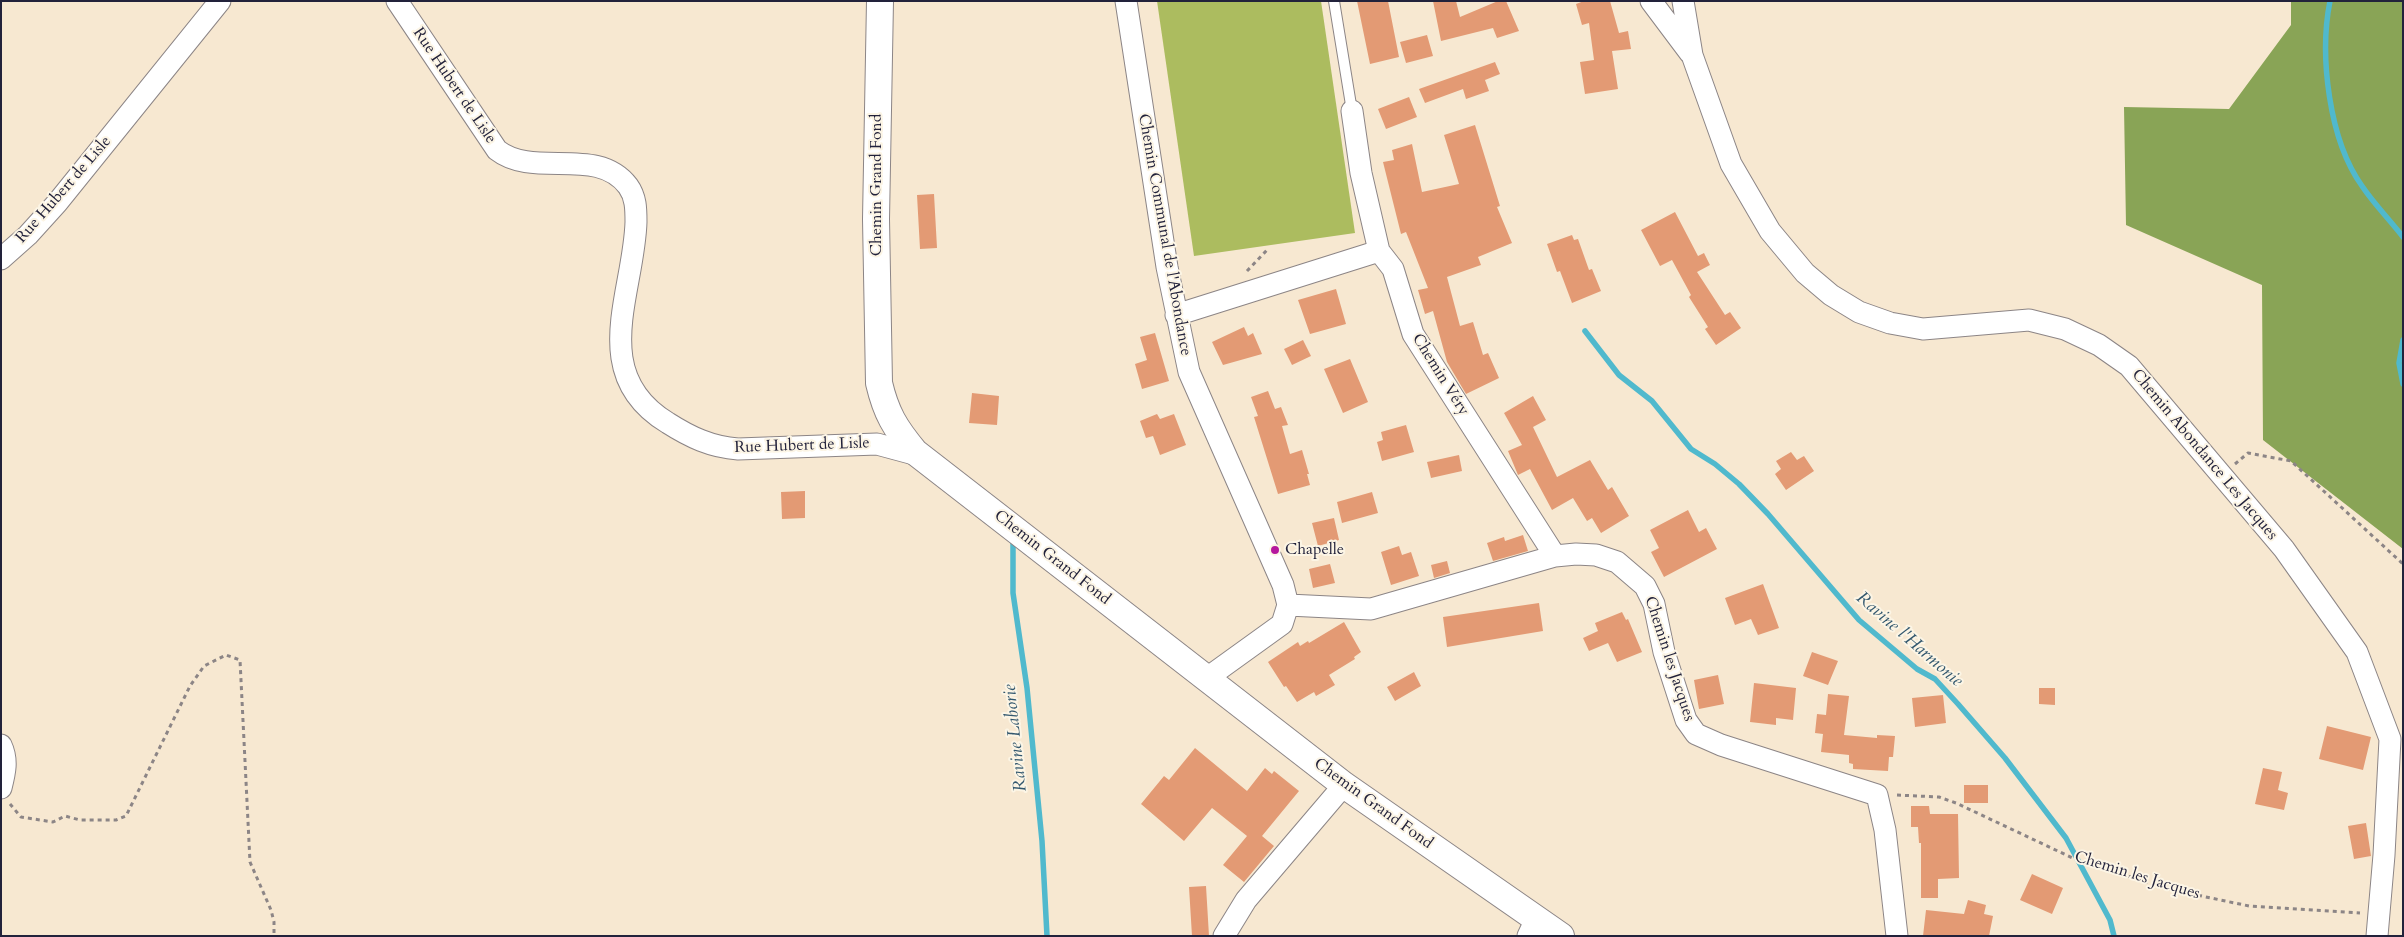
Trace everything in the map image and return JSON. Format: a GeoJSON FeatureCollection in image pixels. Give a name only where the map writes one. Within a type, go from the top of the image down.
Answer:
{"type":"FeatureCollection","features":[{"type":"Feature","properties":{"kind":"street","name":"Rue Hubert de Lisle"},"geometry":{"type":"LineString","coordinates":[[1,259],[28,235],[57,203],[220,1]]}},
{"type":"Feature","properties":{"kind":"street","name":"Rue Hubert de Lisle"},"geometry":{"type":"LineString","coordinates":[[397,1],[497,150],[505,156],[526,162],[587,165],[609,171],[619,177],[633,194],[636,208],[636,239],[619,338],[623,364],[631,384],[643,403],[661,419],[685,434],[721,448],[738,449],[860,443],[893,447],[914,454],[915,452]]}},
{"type":"Feature","properties":{"kind":"street","name":"Chemin Grand Fond"},"geometry":{"type":"LineString","coordinates":[[880,1],[876,219],[880,383],[885,407],[896,430],[915,452],[1344,785],[1532,928],[1561,936]]}},
{"type":"Feature","properties":{"kind":"street","name":"Chemin Communal de l'Abondance"},"geometry":{"type":"LineString","coordinates":[[1126,1],[1176,315],[1189,372],[1283,585],[1288,605]]}},
{"type":"Feature","properties":{"kind":"street"},"geometry":{"type":"LineString","coordinates":[[1651,1],[1692,55]]}},
{"type":"Feature","properties":{"kind":"street"},"geometry":{"type":"LineString","coordinates":[[1683,1],[1692,55]]}},
{"type":"Feature","properties":{"kind":"street","name":"Chemin Abondance Les Jacques"},"geometry":{"type":"LineString","coordinates":[[1692,55],[1731,164],[1770,231],[1805,273],[1831,296],[1859,312],[1890,323],[1923,329],[2029,320],[2065,329],[2099,345],[2129,366],[2284,549],[2357,652],[2390,739],[2394,857],[2379,914],[2377,936]]}},
{"type":"Feature","properties":{"kind":"street","name":"Chemin Véry"},"geometry":{"type":"LineString","coordinates":[[1352,111],[1361,173],[1379,251],[1393,270],[1413,334],[1555,556]]}},
{"type":"Feature","properties":{"kind":"street"},"geometry":{"type":"LineString","coordinates":[[1176,315],[1379,251]]}},
{"type":"Feature","properties":{"kind":"street","name":"Chemin les Jacques"},"geometry":{"type":"LineString","coordinates":[[1288,605],[1371,609],[1555,556],[1596,555],[1617,562],[1645,586],[1654,604],[1664,652],[1686,720],[1696,734],[1720,745],[1877,795]]}},
{"type":"Feature","properties":{"kind":"street"},"geometry":{"type":"LineString","coordinates":[[1209,681],[1214,673],[1282,624],[1288,605]]}},
{"type":"Feature","properties":{"kind":"street"},"geometry":{"type":"LineString","coordinates":[[1,745],[5,754],[6,769],[1,788]]}},
{"type":"Feature","properties":{"kind":"street"},"geometry":{"type":"LineString","coordinates":[[1224,936],[1246,900],[1344,785]]}},
{"type":"Feature","properties":{"kind":"street"},"geometry":{"type":"LineString","coordinates":[[1877,795],[1885,830],[1897,936]]}},
{"type":"Feature","properties":{"kind":"lane","name":"Chemin Véry"},"geometry":{"type":"LineString","coordinates":[[1334,1],[1352,111]]}},
{"type":"Feature","properties":{"kind":"path"},"geometry":{"type":"LineString","coordinates":[[2221,475],[2248,453],[2291,462],[2403,564]]}},
{"type":"Feature","properties":{"kind":"path"},"geometry":{"type":"LineString","coordinates":[[1,807],[9,803],[21,817],[53,822],[66,816],[80,820],[116,820],[126,816],[190,686],[204,666],[226,655],[240,660],[250,862],[271,910],[274,922],[274,936]]}},
{"type":"Feature","properties":{"kind":"path","name":"Chemin les Jacques"},"geometry":{"type":"LineString","coordinates":[[1877,795],[1939,797],[1956,803],[2079,861],[2173,890],[2249,906],[2379,914]]}},
{"type":"Feature","properties":{"kind":"green space"},"geometry":{"type":"Polygon","coordinates":[[[1157,1],[1321,1],[1355,233],[1194,256],[1157,1]]]}},
{"type":"Feature","properties":{"kind":"green space"},"geometry":{"type":"Polygon","coordinates":[[[2291,1],[2403,1],[2403,549],[2263,440],[2262,285],[2126,225],[2124,107],[2229,109],[2291,25],[2291,1]]]}},
{"type":"Feature","properties":{"kind":"building"},"geometry":{"type":"Polygon","coordinates":[[[1357,1],[1388,1],[1399,57],[1370,64],[1357,1]]]}},
{"type":"Feature","properties":{"kind":"building"},"geometry":{"type":"Polygon","coordinates":[[[1433,1],[1456,1],[1460,17],[1498,1],[1506,1],[1519,31],[1497,38],[1493,28],[1441,41],[1433,1]]]}},
{"type":"Feature","properties":{"kind":"building"},"geometry":{"type":"Polygon","coordinates":[[[1584,1],[1610,1],[1619,33],[1628,31],[1631,49],[1612,51],[1618,89],[1585,94],[1580,62],[1594,60],[1589,23],[1582,25],[1576,4],[1584,1]]]}},
{"type":"Feature","properties":{"kind":"building"},"geometry":{"type":"Polygon","coordinates":[[[1427,35],[1433,56],[1406,63],[1400,42],[1427,35]]]}},
{"type":"Feature","properties":{"kind":"building"},"geometry":{"type":"Polygon","coordinates":[[[1495,62],[1500,74],[1485,80],[1489,91],[1466,99],[1463,89],[1425,103],[1419,89],[1495,62]]]}},
{"type":"Feature","properties":{"kind":"building"},"geometry":{"type":"Polygon","coordinates":[[[1409,97],[1417,117],[1386,129],[1378,109],[1409,97]]]}},
{"type":"Feature","properties":{"kind":"building"},"geometry":{"type":"Polygon","coordinates":[[[1475,125],[1500,206],[1497,207],[1512,243],[1478,257],[1481,265],[1447,277],[1460,326],[1473,322],[1483,355],[1488,353],[1499,378],[1466,394],[1447,362],[1433,311],[1425,314],[1418,290],[1428,288],[1406,232],[1401,234],[1383,162],[1394,160],[1392,150],[1412,144],[1422,192],[1459,184],[1444,135],[1475,125]]]}},
{"type":"Feature","properties":{"kind":"building"},"geometry":{"type":"Polygon","coordinates":[[[934,194],[937,248],[920,249],[917,195],[934,194]]]}},
{"type":"Feature","properties":{"kind":"building"},"geometry":{"type":"Polygon","coordinates":[[[1675,212],[1698,256],[1704,253],[1710,265],[1697,272],[1725,315],[1730,312],[1741,328],[1716,345],[1705,329],[1708,327],[1689,297],[1691,295],[1672,260],[1660,266],[1641,230],[1675,212]]]}},
{"type":"Feature","properties":{"kind":"building"},"geometry":{"type":"Polygon","coordinates":[[[1572,235],[1574,240],[1578,239],[1589,270],[1592,269],[1601,291],[1572,303],[1560,271],[1557,272],[1547,244],[1572,235]]]}},
{"type":"Feature","properties":{"kind":"building"},"geometry":{"type":"Polygon","coordinates":[[[1336,289],[1346,324],[1310,334],[1298,300],[1336,289]]]}},
{"type":"Feature","properties":{"kind":"building"},"geometry":{"type":"Polygon","coordinates":[[[1244,327],[1248,336],[1253,333],[1262,354],[1223,365],[1212,342],[1244,327]]]}},
{"type":"Feature","properties":{"kind":"building"},"geometry":{"type":"Polygon","coordinates":[[[1155,333],[1169,381],[1142,389],[1135,364],[1147,360],[1140,337],[1155,333]]]}},
{"type":"Feature","properties":{"kind":"building"},"geometry":{"type":"Polygon","coordinates":[[[1303,340],[1311,356],[1292,365],[1284,349],[1303,340]]]}},
{"type":"Feature","properties":{"kind":"building"},"geometry":{"type":"Polygon","coordinates":[[[1350,359],[1368,402],[1343,413],[1324,369],[1350,359]]]}},
{"type":"Feature","properties":{"kind":"building"},"geometry":{"type":"Polygon","coordinates":[[[1268,391],[1275,409],[1281,407],[1288,425],[1282,426],[1290,454],[1302,450],[1309,474],[1307,474],[1310,485],[1278,494],[1254,417],[1258,416],[1251,397],[1268,391]]]}},
{"type":"Feature","properties":{"kind":"building"},"geometry":{"type":"Polygon","coordinates":[[[972,393],[999,396],[997,425],[969,423],[972,393]]]}},
{"type":"Feature","properties":{"kind":"building"},"geometry":{"type":"Polygon","coordinates":[[[1533,396],[1546,420],[1533,427],[1557,477],[1590,460],[1608,490],[1612,487],[1629,516],[1601,533],[1592,518],[1587,521],[1573,498],[1552,510],[1530,469],[1518,475],[1508,451],[1522,445],[1504,413],[1533,396]]]}},
{"type":"Feature","properties":{"kind":"building"},"geometry":{"type":"Polygon","coordinates":[[[1157,414],[1160,419],[1174,414],[1186,445],[1160,455],[1153,436],[1146,438],[1140,421],[1157,414]]]}},
{"type":"Feature","properties":{"kind":"building"},"geometry":{"type":"Polygon","coordinates":[[[1406,425],[1414,452],[1382,461],[1377,442],[1383,440],[1381,432],[1406,425]]]}},
{"type":"Feature","properties":{"kind":"building"},"geometry":{"type":"Polygon","coordinates":[[[1791,452],[1797,460],[1804,456],[1814,471],[1786,490],[1775,474],[1781,469],[1776,461],[1791,452]]]}},
{"type":"Feature","properties":{"kind":"building"},"geometry":{"type":"Polygon","coordinates":[[[1459,455],[1462,471],[1431,478],[1427,462],[1459,455]]]}},
{"type":"Feature","properties":{"kind":"building"},"geometry":{"type":"Polygon","coordinates":[[[805,491],[805,518],[782,519],[781,492],[805,491]]]}},
{"type":"Feature","properties":{"kind":"building"},"geometry":{"type":"Polygon","coordinates":[[[1372,492],[1378,513],[1342,523],[1337,502],[1372,492]]]}},
{"type":"Feature","properties":{"kind":"building"},"geometry":{"type":"Polygon","coordinates":[[[1688,510],[1699,532],[1706,528],[1717,549],[1664,577],[1651,552],[1659,548],[1650,530],[1688,510]]]}},
{"type":"Feature","properties":{"kind":"building"},"geometry":{"type":"Polygon","coordinates":[[[1334,518],[1339,540],[1318,546],[1312,523],[1334,518]]]}},
{"type":"Feature","properties":{"kind":"building"},"geometry":{"type":"Polygon","coordinates":[[[1523,535],[1528,551],[1493,561],[1487,543],[1504,537],[1505,541],[1523,535]]]}},
{"type":"Feature","properties":{"kind":"building"},"geometry":{"type":"Polygon","coordinates":[[[1399,546],[1402,555],[1411,552],[1419,576],[1391,585],[1381,552],[1399,546]]]}},
{"type":"Feature","properties":{"kind":"building"},"geometry":{"type":"Polygon","coordinates":[[[1447,561],[1450,573],[1434,578],[1431,565],[1447,561]]]}},
{"type":"Feature","properties":{"kind":"building"},"geometry":{"type":"Polygon","coordinates":[[[1330,564],[1335,583],[1313,588],[1309,569],[1330,564]]]}},
{"type":"Feature","properties":{"kind":"building"},"geometry":{"type":"Polygon","coordinates":[[[1763,584],[1779,628],[1758,635],[1751,619],[1735,625],[1725,598],[1763,584]]]}},
{"type":"Feature","properties":{"kind":"building"},"geometry":{"type":"Polygon","coordinates":[[[1539,603],[1543,631],[1447,647],[1443,617],[1539,603]]]}},
{"type":"Feature","properties":{"kind":"building"},"geometry":{"type":"Polygon","coordinates":[[[1622,612],[1626,620],[1628,619],[1642,652],[1617,662],[1608,643],[1589,651],[1583,638],[1598,631],[1595,623],[1622,612]]]}},
{"type":"Feature","properties":{"kind":"building"},"geometry":{"type":"Polygon","coordinates":[[[1344,622],[1361,652],[1354,657],[1355,659],[1329,675],[1335,685],[1316,696],[1314,692],[1297,702],[1286,686],[1284,687],[1268,662],[1298,642],[1300,646],[1308,641],[1309,643],[1344,622]]]}},
{"type":"Feature","properties":{"kind":"building"},"geometry":{"type":"Polygon","coordinates":[[[1812,652],[1838,661],[1828,685],[1803,676],[1812,652]]]}},
{"type":"Feature","properties":{"kind":"building"},"geometry":{"type":"Polygon","coordinates":[[[1414,672],[1421,686],[1395,701],[1387,687],[1414,672]]]}},
{"type":"Feature","properties":{"kind":"building"},"geometry":{"type":"Polygon","coordinates":[[[1718,675],[1724,704],[1699,709],[1694,680],[1718,675]]]}},
{"type":"Feature","properties":{"kind":"building"},"geometry":{"type":"Polygon","coordinates":[[[1754,683],[1796,688],[1793,720],[1776,718],[1776,725],[1750,722],[1754,683]]]}},
{"type":"Feature","properties":{"kind":"building"},"geometry":{"type":"Polygon","coordinates":[[[2039,688],[2055,688],[2055,705],[2039,704],[2039,688]]]}},
{"type":"Feature","properties":{"kind":"building"},"geometry":{"type":"Polygon","coordinates":[[[1828,694],[1849,696],[1844,735],[1877,738],[1877,735],[1895,736],[1893,757],[1889,757],[1888,771],[1853,769],[1853,764],[1849,763],[1849,755],[1821,752],[1823,734],[1815,733],[1817,714],[1826,715],[1828,694]]]}},
{"type":"Feature","properties":{"kind":"building"},"geometry":{"type":"Polygon","coordinates":[[[1943,695],[1946,723],[1915,727],[1912,698],[1943,695]]]}},
{"type":"Feature","properties":{"kind":"building"},"geometry":{"type":"Polygon","coordinates":[[[2327,726],[2371,737],[2363,770],[2319,759],[2327,726]]]}},
{"type":"Feature","properties":{"kind":"building"},"geometry":{"type":"Polygon","coordinates":[[[1195,748],[1247,791],[1265,768],[1272,774],[1274,771],[1299,791],[1262,836],[1274,846],[1244,882],[1223,865],[1247,836],[1212,808],[1184,841],[1141,804],[1164,776],[1169,780],[1195,748]]]}},
{"type":"Feature","properties":{"kind":"building"},"geometry":{"type":"Polygon","coordinates":[[[2263,768],[2282,772],[2278,790],[2288,793],[2284,810],[2255,804],[2263,768]]]}},
{"type":"Feature","properties":{"kind":"building"},"geometry":{"type":"Polygon","coordinates":[[[1964,785],[1988,785],[1988,803],[1964,803],[1964,785]]]}},
{"type":"Feature","properties":{"kind":"building"},"geometry":{"type":"Polygon","coordinates":[[[1911,806],[1929,806],[1930,814],[1958,814],[1959,878],[1938,879],[1938,898],[1921,898],[1921,843],[1919,843],[1918,827],[1911,827],[1911,806]]]}},
{"type":"Feature","properties":{"kind":"building"},"geometry":{"type":"Polygon","coordinates":[[[2366,823],[2371,856],[2354,859],[2348,826],[2366,823]]]}},
{"type":"Feature","properties":{"kind":"building"},"geometry":{"type":"Polygon","coordinates":[[[2032,874],[2063,888],[2052,914],[2020,900],[2032,874]]]}},
{"type":"Feature","properties":{"kind":"building"},"geometry":{"type":"Polygon","coordinates":[[[1206,886],[1209,936],[1192,936],[1189,887],[1206,886]]]}},
{"type":"Feature","properties":{"kind":"building"},"geometry":{"type":"Polygon","coordinates":[[[1968,900],[1986,905],[1984,914],[1993,916],[1989,936],[1923,936],[1926,910],[1964,914],[1968,900]]]}},
{"type":"Feature","properties":{"kind":"waterway"},"geometry":{"type":"LineString","coordinates":[[2330,1],[2326,47],[2327,72],[2334,122],[2351,167],[2362,186],[2403,237]]}},
{"type":"Feature","properties":{"kind":"waterway","name":"Ravine l'Harmonie"},"geometry":{"type":"LineString","coordinates":[[1585,331],[1619,375],[1652,401],[1691,449],[1715,464],[1739,484],[1768,514],[1859,620],[1917,669],[1935,679],[1958,704],[2005,758],[2066,838],[2110,920],[2114,936]]}},
{"type":"Feature","properties":{"kind":"waterway"},"geometry":{"type":"LineString","coordinates":[[2403,340],[2399,363],[2403,384]]}},
{"type":"Feature","properties":{"kind":"waterway","name":"Ravine Laborie"},"geometry":{"type":"LineString","coordinates":[[1013,539],[1013,593],[1027,688],[1042,841],[1047,936]]}},
{"type":"Feature","properties":{"kind":"place","name":"Chapelle"},"geometry":{"type":"Point","coordinates":[1275,550]}}]}
